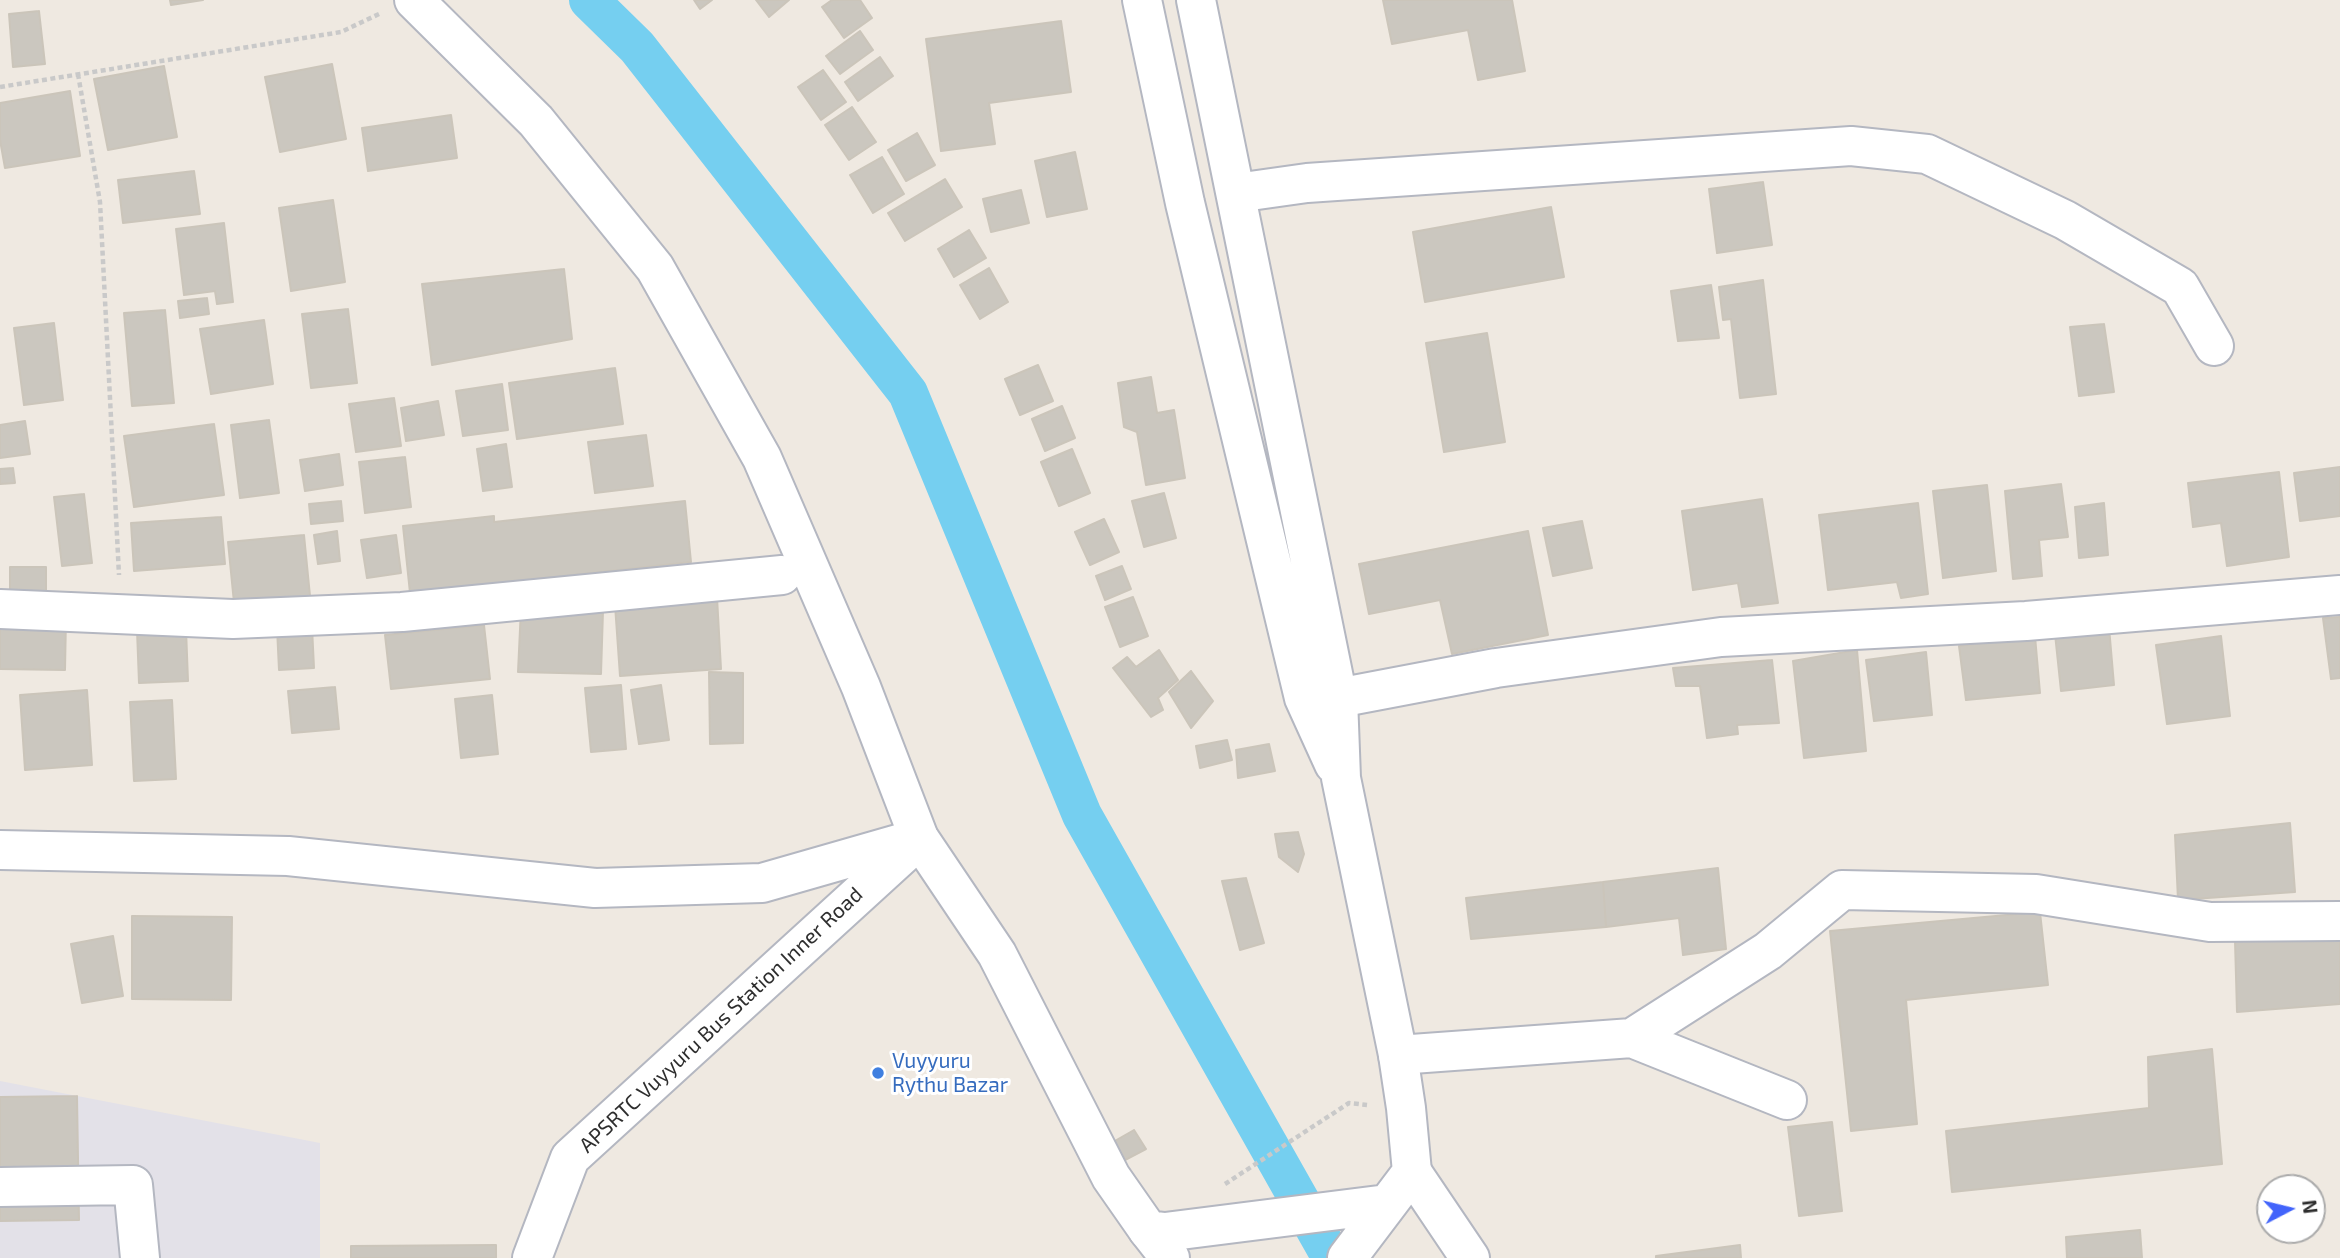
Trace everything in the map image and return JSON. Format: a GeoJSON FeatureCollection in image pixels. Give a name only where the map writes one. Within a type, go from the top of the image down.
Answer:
{"type":"FeatureCollection","features":[{"type":"Feature","properties":{"kind":"street"},"geometry":{"type":"LineString","coordinates":[[1142,0],[1185,203],[1304,698],[1341,778]]}},
{"type":"Feature","properties":{"kind":"street"},"geometry":{"type":"LineString","coordinates":[[1196,0],[1338,698],[1341,778],[1398,1055],[1412,1171],[1470,1258]]}},
{"type":"Feature","properties":{"kind":"street"},"geometry":{"type":"LineString","coordinates":[[400,5],[536,121],[655,268],[762,458],[861,687],[919,838],[997,954],[1111,1177],[1159,1244],[1165,1232],[1387,1204]]}},
{"type":"Feature","properties":{"kind":"street"},"geometry":{"type":"LineString","coordinates":[[1236,193],[1307,183],[1851,146],[1927,154],[2065,220],[2180,287],[2214,346]]}},
{"type":"Feature","properties":{"kind":"street"},"geometry":{"type":"LineString","coordinates":[[0,609],[233,619],[402,612],[782,575]]}},
{"type":"Feature","properties":{"kind":"street"},"geometry":{"type":"LineString","coordinates":[[1338,698],[1496,668],[1721,636],[2026,621],[2340,595]]}},
{"type":"Feature","properties":{"kind":"street"},"geometry":{"type":"LineString","coordinates":[[0,850],[288,856],[595,888],[762,883],[919,838]]}},
{"type":"Feature","properties":{"kind":"street","name":"APSRTC Vuyyuru Bus Station Inner Road"},"geometry":{"type":"LineString","coordinates":[[532,1258],[570,1158],[919,838]]}},
{"type":"Feature","properties":{"kind":"street"},"geometry":{"type":"LineString","coordinates":[[1632,1038],[1768,951],[1843,890],[2036,894],[2210,922],[2340,921]]}},
{"type":"Feature","properties":{"kind":"street"},"geometry":{"type":"LineString","coordinates":[[1398,1055],[1632,1038],[1787,1100]]}},
{"type":"Feature","properties":{"kind":"street"},"geometry":{"type":"LineString","coordinates":[[1347,1258],[1412,1171]]}},
{"type":"Feature","properties":{"kind":"street"},"geometry":{"type":"LineString","coordinates":[[0,1187],[133,1185],[140,1258]]}},
{"type":"Feature","properties":{"kind":"path"},"geometry":{"type":"LineString","coordinates":[[0,87],[341,32],[400,5]]}},
{"type":"Feature","properties":{"kind":"path"},"geometry":{"type":"LineString","coordinates":[[78,74],[100,202],[121,614]]}},
{"type":"Feature","properties":{"kind":"path"},"geometry":{"type":"LineString","coordinates":[[1223,1185],[1344,1106]]}},
{"type":"Feature","properties":{"kind":"shaded area"},"geometry":{"type":"Polygon","coordinates":[[[0,1081],[320,1143],[320,1258],[0,1258],[0,1081]]]}},
{"type":"Feature","properties":{"kind":"building"},"geometry":{"type":"Polygon","coordinates":[[[170,0],[203,0],[171,5],[170,0]]]}},
{"type":"Feature","properties":{"kind":"building"},"geometry":{"type":"Polygon","coordinates":[[[694,0],[712,0],[700,9],[694,0]]]}},
{"type":"Feature","properties":{"kind":"building"},"geometry":{"type":"Polygon","coordinates":[[[756,0],[789,0],[769,17],[756,0]]]}},
{"type":"Feature","properties":{"kind":"building"},"geometry":{"type":"Polygon","coordinates":[[[832,0],[860,0],[872,18],[844,38],[822,7],[832,0]]]}},
{"type":"Feature","properties":{"kind":"building"},"geometry":{"type":"Polygon","coordinates":[[[1383,0],[1512,0],[1525,71],[1478,80],[1468,30],[1392,44],[1383,0]]]}},
{"type":"Feature","properties":{"kind":"building"},"geometry":{"type":"Polygon","coordinates":[[[39,11],[45,64],[13,67],[9,14],[39,11]]]}},
{"type":"Feature","properties":{"kind":"building"},"geometry":{"type":"Polygon","coordinates":[[[1061,21],[1071,92],[989,103],[995,144],[941,151],[926,39],[1061,21]]]}},
{"type":"Feature","properties":{"kind":"building"},"geometry":{"type":"Polygon","coordinates":[[[860,31],[873,50],[840,74],[826,56],[860,31]]]}},
{"type":"Feature","properties":{"kind":"building"},"geometry":{"type":"Polygon","coordinates":[[[880,57],[893,76],[858,101],[845,82],[880,57]]]}},
{"type":"Feature","properties":{"kind":"building"},"geometry":{"type":"Polygon","coordinates":[[[332,64],[346,139],[280,152],[265,77],[332,64]]]}},
{"type":"Feature","properties":{"kind":"building"},"geometry":{"type":"Polygon","coordinates":[[[164,66],[177,137],[108,150],[94,79],[164,66]]]}},
{"type":"Feature","properties":{"kind":"building"},"geometry":{"type":"Polygon","coordinates":[[[823,70],[846,102],[821,120],[798,87],[823,70]]]}},
{"type":"Feature","properties":{"kind":"building"},"geometry":{"type":"Polygon","coordinates":[[[70,91],[80,156],[5,168],[0,140],[0,103],[70,91]]]}},
{"type":"Feature","properties":{"kind":"building"},"geometry":{"type":"Polygon","coordinates":[[[852,107],[876,142],[849,160],[825,125],[852,107]]]}},
{"type":"Feature","properties":{"kind":"building"},"geometry":{"type":"Polygon","coordinates":[[[451,115],[457,158],[368,171],[362,128],[451,115]]]}},
{"type":"Feature","properties":{"kind":"building"},"geometry":{"type":"Polygon","coordinates":[[[917,133],[935,165],[906,181],[888,150],[917,133]]]}},
{"type":"Feature","properties":{"kind":"building"},"geometry":{"type":"Polygon","coordinates":[[[1075,152],[1087,209],[1047,217],[1035,161],[1075,152]]]}},
{"type":"Feature","properties":{"kind":"building"},"geometry":{"type":"Polygon","coordinates":[[[882,157],[904,194],[873,213],[850,175],[882,157]]]}},
{"type":"Feature","properties":{"kind":"building"},"geometry":{"type":"Polygon","coordinates":[[[194,171],[200,214],[123,223],[118,180],[194,171]]]}},
{"type":"Feature","properties":{"kind":"building"},"geometry":{"type":"Polygon","coordinates":[[[945,179],[962,207],[905,241],[888,213],[945,179]]]}},
{"type":"Feature","properties":{"kind":"building"},"geometry":{"type":"Polygon","coordinates":[[[1763,182],[1772,245],[1717,253],[1709,189],[1763,182]]]}},
{"type":"Feature","properties":{"kind":"building"},"geometry":{"type":"Polygon","coordinates":[[[1021,190],[1029,223],[991,232],[983,199],[1021,190]]]}},
{"type":"Feature","properties":{"kind":"building"},"geometry":{"type":"Polygon","coordinates":[[[333,200],[345,282],[291,291],[279,208],[333,200]]]}},
{"type":"Feature","properties":{"kind":"building"},"geometry":{"type":"Polygon","coordinates":[[[1551,207],[1564,277],[1425,302],[1413,232],[1551,207]]]}},
{"type":"Feature","properties":{"kind":"building"},"geometry":{"type":"Polygon","coordinates":[[[224,223],[233,302],[217,304],[215,291],[184,295],[176,229],[224,223]]]}},
{"type":"Feature","properties":{"kind":"building"},"geometry":{"type":"Polygon","coordinates":[[[969,230],[986,258],[954,277],[938,249],[969,230]]]}},
{"type":"Feature","properties":{"kind":"building"},"geometry":{"type":"Polygon","coordinates":[[[989,268],[1008,302],[980,319],[960,285],[989,268]]]}},
{"type":"Feature","properties":{"kind":"building"},"geometry":{"type":"Polygon","coordinates":[[[564,269],[572,339],[432,365],[422,284],[564,269]]]}},
{"type":"Feature","properties":{"kind":"building"},"geometry":{"type":"Polygon","coordinates":[[[1763,280],[1776,394],[1740,398],[1731,319],[1723,320],[1719,287],[1763,280]]]}},
{"type":"Feature","properties":{"kind":"building"},"geometry":{"type":"Polygon","coordinates":[[[1711,285],[1719,338],[1678,341],[1671,291],[1711,285]]]}},
{"type":"Feature","properties":{"kind":"building"},"geometry":{"type":"Polygon","coordinates":[[[207,298],[209,314],[180,318],[178,301],[207,298]]]}},
{"type":"Feature","properties":{"kind":"building"},"geometry":{"type":"Polygon","coordinates":[[[348,309],[357,383],[311,388],[302,314],[348,309]]]}},
{"type":"Feature","properties":{"kind":"building"},"geometry":{"type":"Polygon","coordinates":[[[165,310],[174,403],[132,406],[124,313],[165,310]]]}},
{"type":"Feature","properties":{"kind":"building"},"geometry":{"type":"Polygon","coordinates":[[[264,320],[273,384],[211,394],[200,329],[264,320]]]}},
{"type":"Feature","properties":{"kind":"building"},"geometry":{"type":"Polygon","coordinates":[[[54,323],[63,400],[24,405],[14,328],[54,323]]]}},
{"type":"Feature","properties":{"kind":"building"},"geometry":{"type":"Polygon","coordinates":[[[2104,324],[2114,392],[2079,396],[2070,327],[2104,324]]]}},
{"type":"Feature","properties":{"kind":"building"},"geometry":{"type":"Polygon","coordinates":[[[1487,333],[1505,442],[1444,452],[1426,343],[1487,333]]]}},
{"type":"Feature","properties":{"kind":"building"},"geometry":{"type":"Polygon","coordinates":[[[1038,365],[1053,401],[1020,415],[1005,379],[1038,365]]]}},
{"type":"Feature","properties":{"kind":"building"},"geometry":{"type":"Polygon","coordinates":[[[615,368],[623,424],[517,439],[509,383],[615,368]]]}},
{"type":"Feature","properties":{"kind":"building"},"geometry":{"type":"Polygon","coordinates":[[[1151,377],[1157,413],[1174,410],[1185,478],[1146,485],[1137,432],[1124,427],[1118,383],[1151,377]]]}},
{"type":"Feature","properties":{"kind":"building"},"geometry":{"type":"Polygon","coordinates":[[[502,384],[508,430],[463,436],[456,391],[502,384]]]}},
{"type":"Feature","properties":{"kind":"building"},"geometry":{"type":"Polygon","coordinates":[[[394,398],[401,446],[356,452],[349,404],[394,398]]]}},
{"type":"Feature","properties":{"kind":"building"},"geometry":{"type":"Polygon","coordinates":[[[438,401],[444,435],[406,441],[401,408],[438,401]]]}},
{"type":"Feature","properties":{"kind":"building"},"geometry":{"type":"Polygon","coordinates":[[[1062,406],[1075,438],[1045,451],[1032,419],[1062,406]]]}},
{"type":"Feature","properties":{"kind":"building"},"geometry":{"type":"Polygon","coordinates":[[[269,420],[279,493],[240,498],[231,425],[269,420]]]}},
{"type":"Feature","properties":{"kind":"building"},"geometry":{"type":"Polygon","coordinates":[[[25,421],[30,454],[0,458],[0,425],[25,421]]]}},
{"type":"Feature","properties":{"kind":"building"},"geometry":{"type":"Polygon","coordinates":[[[214,424],[224,495],[134,507],[124,436],[214,424]]]}},
{"type":"Feature","properties":{"kind":"building"},"geometry":{"type":"Polygon","coordinates":[[[646,435],[653,486],[595,493],[588,442],[646,435]]]}},
{"type":"Feature","properties":{"kind":"building"},"geometry":{"type":"Polygon","coordinates":[[[506,444],[512,487],[483,491],[477,449],[506,444]]]}},
{"type":"Feature","properties":{"kind":"building"},"geometry":{"type":"Polygon","coordinates":[[[1072,449],[1090,493],[1059,506],[1041,462],[1072,449]]]}},
{"type":"Feature","properties":{"kind":"building"},"geometry":{"type":"Polygon","coordinates":[[[339,454],[343,485],[305,491],[300,460],[339,454]]]}},
{"type":"Feature","properties":{"kind":"building"},"geometry":{"type":"Polygon","coordinates":[[[405,457],[411,507],[365,513],[359,462],[405,457]]]}},
{"type":"Feature","properties":{"kind":"building"},"geometry":{"type":"Polygon","coordinates":[[[2340,467],[2340,516],[2300,521],[2294,473],[2340,467]]]}},
{"type":"Feature","properties":{"kind":"building"},"geometry":{"type":"Polygon","coordinates":[[[13,468],[15,483],[0,484],[0,469],[13,468]]]}},
{"type":"Feature","properties":{"kind":"building"},"geometry":{"type":"Polygon","coordinates":[[[2279,472],[2289,557],[2227,566],[2221,523],[2193,527],[2188,483],[2279,472]]]}},
{"type":"Feature","properties":{"kind":"building"},"geometry":{"type":"Polygon","coordinates":[[[2061,484],[2068,537],[2039,540],[2042,576],[2013,579],[2005,491],[2061,484]]]}},
{"type":"Feature","properties":{"kind":"building"},"geometry":{"type":"Polygon","coordinates":[[[1987,485],[1996,571],[1943,578],[1933,491],[1987,485]]]}},
{"type":"Feature","properties":{"kind":"building"},"geometry":{"type":"Polygon","coordinates":[[[1164,493],[1176,538],[1144,547],[1132,501],[1164,493]]]}},
{"type":"Feature","properties":{"kind":"building"},"geometry":{"type":"Polygon","coordinates":[[[84,494],[92,563],[62,566],[54,497],[84,494]]]}},
{"type":"Feature","properties":{"kind":"building"},"geometry":{"type":"Polygon","coordinates":[[[1762,499],[1778,603],[1742,607],[1738,583],[1693,590],[1682,511],[1762,499]]]}},
{"type":"Feature","properties":{"kind":"building"},"geometry":{"type":"Polygon","coordinates":[[[341,501],[343,521],[311,524],[309,504],[341,501]]]}},
{"type":"Feature","properties":{"kind":"building"},"geometry":{"type":"Polygon","coordinates":[[[685,501],[691,562],[410,593],[403,526],[494,516],[494,522],[685,501]]]}},
{"type":"Feature","properties":{"kind":"building"},"geometry":{"type":"Polygon","coordinates":[[[1918,503],[1928,594],[1901,598],[1897,582],[1828,590],[1819,515],[1918,503]]]}},
{"type":"Feature","properties":{"kind":"building"},"geometry":{"type":"Polygon","coordinates":[[[2104,503],[2108,555],[2079,558],[2075,507],[2104,503]]]}},
{"type":"Feature","properties":{"kind":"building"},"geometry":{"type":"Polygon","coordinates":[[[221,517],[225,564],[134,571],[131,523],[221,517]]]}},
{"type":"Feature","properties":{"kind":"building"},"geometry":{"type":"Polygon","coordinates":[[[1104,519],[1119,552],[1090,565],[1075,532],[1104,519]]]}},
{"type":"Feature","properties":{"kind":"building"},"geometry":{"type":"Polygon","coordinates":[[[1582,521],[1592,568],[1553,576],[1543,528],[1582,521]]]}},
{"type":"Feature","properties":{"kind":"building"},"geometry":{"type":"Polygon","coordinates":[[[337,531],[340,561],[318,564],[314,535],[337,531]]]}},
{"type":"Feature","properties":{"kind":"building"},"geometry":{"type":"Polygon","coordinates":[[[1528,531],[1548,635],[1452,654],[1440,600],[1369,614],[1359,564],[1528,531]]]}},
{"type":"Feature","properties":{"kind":"building"},"geometry":{"type":"Polygon","coordinates":[[[304,535],[311,606],[235,613],[228,542],[304,535]]]}},
{"type":"Feature","properties":{"kind":"building"},"geometry":{"type":"Polygon","coordinates":[[[396,535],[401,573],[367,578],[361,540],[396,535]]]}},
{"type":"Feature","properties":{"kind":"building"},"geometry":{"type":"Polygon","coordinates":[[[1122,566],[1131,589],[1105,600],[1096,576],[1122,566]]]}},
{"type":"Feature","properties":{"kind":"building"},"geometry":{"type":"Polygon","coordinates":[[[10,567],[46,567],[46,593],[10,593],[10,567]]]}},
{"type":"Feature","properties":{"kind":"building"},"geometry":{"type":"Polygon","coordinates":[[[717,597],[721,669],[620,676],[615,605],[717,597]]]}},
{"type":"Feature","properties":{"kind":"building"},"geometry":{"type":"Polygon","coordinates":[[[1133,597],[1148,636],[1120,647],[1105,607],[1133,597]]]}},
{"type":"Feature","properties":{"kind":"building"},"geometry":{"type":"Polygon","coordinates":[[[521,608],[603,611],[601,674],[518,672],[521,608]]]}},
{"type":"Feature","properties":{"kind":"building"},"geometry":{"type":"Polygon","coordinates":[[[0,617],[66,618],[65,670],[0,669],[0,617]]]}},
{"type":"Feature","properties":{"kind":"building"},"geometry":{"type":"Polygon","coordinates":[[[2340,617],[2340,678],[2331,679],[2323,618],[2340,617]]]}},
{"type":"Feature","properties":{"kind":"building"},"geometry":{"type":"Polygon","coordinates":[[[484,625],[490,679],[391,689],[385,635],[484,625]]]}},
{"type":"Feature","properties":{"kind":"building"},"geometry":{"type":"Polygon","coordinates":[[[312,627],[314,668],[279,670],[277,628],[312,627]]]}},
{"type":"Feature","properties":{"kind":"building"},"geometry":{"type":"Polygon","coordinates":[[[2109,627],[2114,685],[2061,691],[2055,634],[2109,627]]]}},
{"type":"Feature","properties":{"kind":"building"},"geometry":{"type":"Polygon","coordinates":[[[186,629],[188,681],[139,683],[137,630],[186,629]]]}},
{"type":"Feature","properties":{"kind":"building"},"geometry":{"type":"Polygon","coordinates":[[[2035,636],[2040,693],[1966,700],[1959,646],[2035,636]]]}},
{"type":"Feature","properties":{"kind":"building"},"geometry":{"type":"Polygon","coordinates":[[[2221,636],[2230,716],[2167,724],[2156,645],[2221,636]]]}},
{"type":"Feature","properties":{"kind":"building"},"geometry":{"type":"Polygon","coordinates":[[[1159,650],[1178,680],[1158,698],[1163,710],[1151,717],[1113,668],[1127,657],[1136,667],[1159,650]]]}},
{"type":"Feature","properties":{"kind":"building"},"geometry":{"type":"Polygon","coordinates":[[[1857,650],[1866,751],[1804,758],[1793,661],[1857,650]]]}},
{"type":"Feature","properties":{"kind":"building"},"geometry":{"type":"Polygon","coordinates":[[[1926,652],[1932,715],[1874,721],[1866,660],[1926,652]]]}},
{"type":"Feature","properties":{"kind":"building"},"geometry":{"type":"Polygon","coordinates":[[[1772,660],[1779,723],[1737,725],[1738,734],[1707,738],[1700,686],[1676,686],[1673,668],[1772,660]]]}},
{"type":"Feature","properties":{"kind":"building"},"geometry":{"type":"Polygon","coordinates":[[[1191,671],[1213,701],[1191,728],[1169,692],[1191,671]]]}},
{"type":"Feature","properties":{"kind":"building"},"geometry":{"type":"Polygon","coordinates":[[[709,672],[743,673],[743,743],[710,744],[709,672]]]}},
{"type":"Feature","properties":{"kind":"building"},"geometry":{"type":"Polygon","coordinates":[[[621,685],[626,749],[591,752],[585,688],[621,685]]]}},
{"type":"Feature","properties":{"kind":"building"},"geometry":{"type":"Polygon","coordinates":[[[661,685],[669,740],[639,744],[631,690],[661,685]]]}},
{"type":"Feature","properties":{"kind":"building"},"geometry":{"type":"Polygon","coordinates":[[[335,687],[339,729],[292,733],[288,691],[335,687]]]}},
{"type":"Feature","properties":{"kind":"building"},"geometry":{"type":"Polygon","coordinates":[[[87,690],[92,765],[25,770],[20,695],[87,690]]]}},
{"type":"Feature","properties":{"kind":"building"},"geometry":{"type":"Polygon","coordinates":[[[492,695],[498,754],[461,758],[455,699],[492,695]]]}},
{"type":"Feature","properties":{"kind":"building"},"geometry":{"type":"Polygon","coordinates":[[[172,700],[176,779],[134,781],[130,702],[172,700]]]}},
{"type":"Feature","properties":{"kind":"building"},"geometry":{"type":"Polygon","coordinates":[[[1227,740],[1232,760],[1200,768],[1196,746],[1227,740]]]}},
{"type":"Feature","properties":{"kind":"building"},"geometry":{"type":"Polygon","coordinates":[[[1269,744],[1275,771],[1238,778],[1236,750],[1269,744]]]}},
{"type":"Feature","properties":{"kind":"building"},"geometry":{"type":"Polygon","coordinates":[[[2290,823],[2295,892],[2178,900],[2175,835],[2290,823]]]}},
{"type":"Feature","properties":{"kind":"building"},"geometry":{"type":"Polygon","coordinates":[[[1298,832],[1304,854],[1298,872],[1279,857],[1275,834],[1298,832]]]}},
{"type":"Feature","properties":{"kind":"building"},"geometry":{"type":"Polygon","coordinates":[[[1718,868],[1726,949],[1683,955],[1679,918],[1606,927],[1603,882],[1718,868]]]}},
{"type":"Feature","properties":{"kind":"building"},"geometry":{"type":"Polygon","coordinates":[[[1246,878],[1264,943],[1240,950],[1222,881],[1246,878]]]}},
{"type":"Feature","properties":{"kind":"building"},"geometry":{"type":"Polygon","coordinates":[[[1603,882],[1606,927],[1471,939],[1466,898],[1603,882]]]}},
{"type":"Feature","properties":{"kind":"building"},"geometry":{"type":"Polygon","coordinates":[[[2040,912],[2048,985],[1906,1000],[1917,1124],[1851,1131],[1830,931],[2040,912]]]}},
{"type":"Feature","properties":{"kind":"building"},"geometry":{"type":"Polygon","coordinates":[[[132,916],[232,917],[231,1000],[132,999],[132,916]]]}},
{"type":"Feature","properties":{"kind":"building"},"geometry":{"type":"Polygon","coordinates":[[[2340,932],[2340,1004],[2237,1012],[2235,941],[2340,932]]]}},
{"type":"Feature","properties":{"kind":"building"},"geometry":{"type":"Polygon","coordinates":[[[113,936],[123,996],[82,1003],[71,944],[113,936]]]}},
{"type":"Feature","properties":{"kind":"building"},"geometry":{"type":"Polygon","coordinates":[[[2212,1049],[2222,1164],[1952,1192],[1946,1131],[2149,1108],[2148,1057],[2212,1049]]]}},
{"type":"Feature","properties":{"kind":"building"},"geometry":{"type":"Polygon","coordinates":[[[77,1096],[79,1220],[0,1221],[0,1097],[77,1096]]]}},
{"type":"Feature","properties":{"kind":"building"},"geometry":{"type":"Polygon","coordinates":[[[1832,1122],[1842,1211],[1799,1216],[1788,1127],[1832,1122]]]}},
{"type":"Feature","properties":{"kind":"building"},"geometry":{"type":"Polygon","coordinates":[[[1134,1130],[1146,1149],[1125,1160],[1113,1142],[1134,1130]]]}},
{"type":"Feature","properties":{"kind":"building"},"geometry":{"type":"Polygon","coordinates":[[[2140,1230],[2142,1258],[2067,1258],[2066,1237],[2140,1230]]]}},
{"type":"Feature","properties":{"kind":"building"},"geometry":{"type":"Polygon","coordinates":[[[496,1245],[496,1258],[351,1258],[351,1246],[496,1245]]]}},
{"type":"Feature","properties":{"kind":"building"},"geometry":{"type":"Polygon","coordinates":[[[1740,1245],[1741,1258],[1656,1258],[1656,1256],[1740,1245]]]}},
{"type":"Feature","properties":{"kind":"waterway"},"geometry":{"type":"LineString","coordinates":[[589,0],[637,47],[908,393],[1082,815],[1332,1258]]}},
{"type":"Feature","properties":{"kind":"place","name":"Vuyyuru Rythu Bazar"},"geometry":{"type":"Point","coordinates":[878,1073]}}]}
